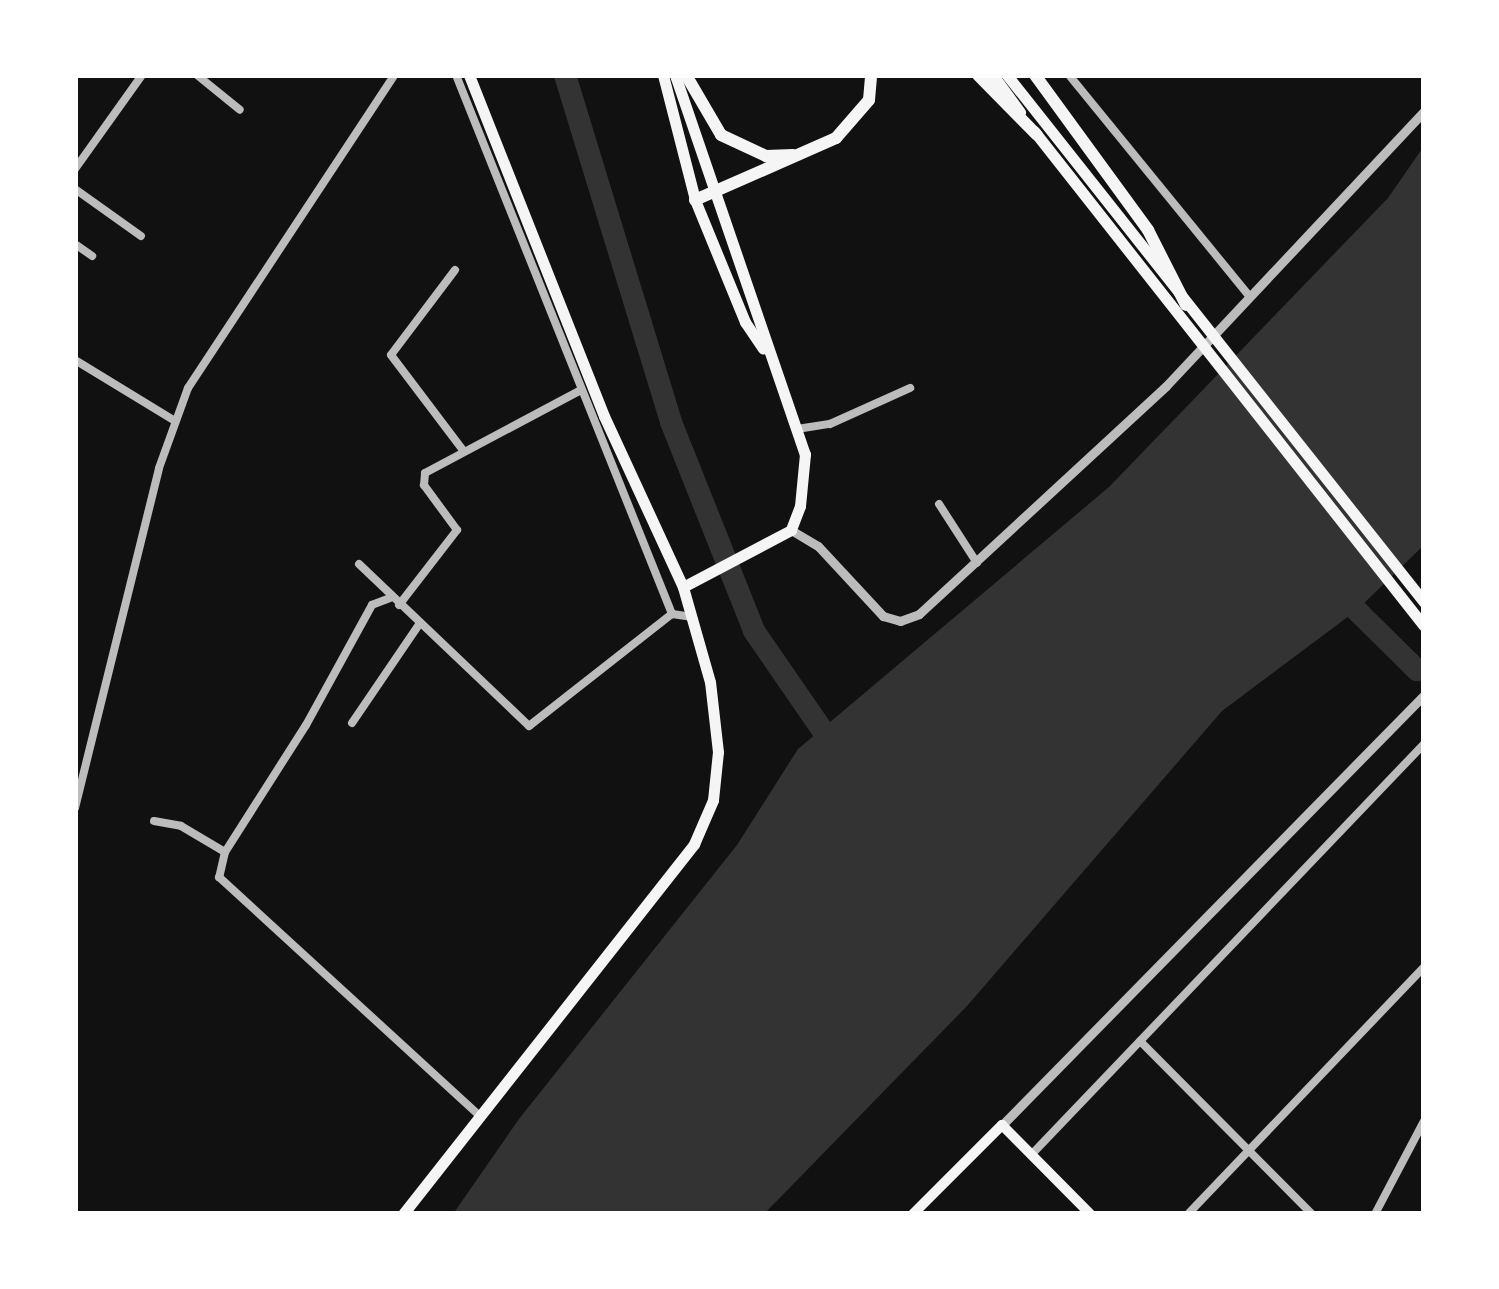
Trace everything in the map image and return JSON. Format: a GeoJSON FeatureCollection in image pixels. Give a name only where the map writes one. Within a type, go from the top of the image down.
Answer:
{"type":"FeatureCollection","features":[{"type":"Feature","properties":{"kind":"highway"},"geometry":{"type":"LineString","coordinates":[[686,75],[721,135],[766,156],[801,154]]}},
{"type":"Feature","properties":{"kind":"highway"},"geometry":{"type":"LineString","coordinates":[[695,200],[801,154],[856,121],[869,100],[872,75]]}},
{"type":"Feature","properties":{"kind":"highway"},"geometry":{"type":"LineString","coordinates":[[978,75],[1037,135]]}},
{"type":"Feature","properties":{"kind":"highway"},"geometry":{"type":"LineString","coordinates":[[1036,75],[1128,200],[1186,305]]}},
{"type":"Feature","properties":{"kind":"main road"},"geometry":{"type":"LineString","coordinates":[[403,1214],[635,927],[702,830],[718,752],[716,712],[683,587],[604,416],[469,75]]}},
{"type":"Feature","properties":{"kind":"main road"},"geometry":{"type":"LineString","coordinates":[[663,75],[695,200],[745,322],[766,352]]}},
{"type":"Feature","properties":{"kind":"main road"},"geometry":{"type":"LineString","coordinates":[[674,75],[766,352],[797,429],[805,477],[790,530],[775,544],[683,587]]}},
{"type":"Feature","properties":{"kind":"main road"},"geometry":{"type":"LineString","coordinates":[[993,75],[1190,334],[1424,626]]}},
{"type":"Feature","properties":{"kind":"main road"},"geometry":{"type":"LineString","coordinates":[[1007,75],[1424,602]]}},
{"type":"Feature","properties":{"kind":"main road"},"geometry":{"type":"LineString","coordinates":[[913,1214],[1002,1125],[1090,1214]]}},
{"type":"Feature","properties":{"kind":"street"},"geometry":{"type":"LineString","coordinates":[[75,169],[142,75]]}},
{"type":"Feature","properties":{"kind":"street"},"geometry":{"type":"LineString","coordinates":[[197,75],[240,110]]}},
{"type":"Feature","properties":{"kind":"street"},"geometry":{"type":"LineString","coordinates":[[75,808],[175,421],[214,341],[394,75]]}},
{"type":"Feature","properties":{"kind":"street"},"geometry":{"type":"LineString","coordinates":[[456,75],[672,614]]}},
{"type":"Feature","properties":{"kind":"street"},"geometry":{"type":"LineString","coordinates":[[1069,75],[1250,296]]}},
{"type":"Feature","properties":{"kind":"street"},"geometry":{"type":"LineString","coordinates":[[790,530],[818,546],[892,621],[919,614],[1087,465],[1424,110]]}},
{"type":"Feature","properties":{"kind":"street"},"geometry":{"type":"LineString","coordinates":[[75,190],[141,236]]}},
{"type":"Feature","properties":{"kind":"street"},"geometry":{"type":"LineString","coordinates":[[75,244],[92,256]]}},
{"type":"Feature","properties":{"kind":"street"},"geometry":{"type":"LineString","coordinates":[[455,270],[391,351],[462,449]]}},
{"type":"Feature","properties":{"kind":"street"},"geometry":{"type":"LineString","coordinates":[[75,360],[175,421]]}},
{"type":"Feature","properties":{"kind":"street"},"geometry":{"type":"LineString","coordinates":[[797,429],[830,424],[910,388]]}},
{"type":"Feature","properties":{"kind":"street"},"geometry":{"type":"LineString","coordinates":[[399,605],[456,535],[455,521],[422,480],[462,449],[582,390]]}},
{"type":"Feature","properties":{"kind":"street"},"geometry":{"type":"LineString","coordinates":[[938,504],[977,562]]}},
{"type":"Feature","properties":{"kind":"street"},"geometry":{"type":"LineString","coordinates":[[359,564],[390,598],[530,726],[672,614],[694,617]]}},
{"type":"Feature","properties":{"kind":"street"},"geometry":{"type":"LineString","coordinates":[[390,598],[372,604],[306,726],[225,852],[218,872],[226,888],[480,1116]]}},
{"type":"Feature","properties":{"kind":"street"},"geometry":{"type":"LineString","coordinates":[[352,723],[420,623]]}},
{"type":"Feature","properties":{"kind":"street"},"geometry":{"type":"LineString","coordinates":[[1002,1125],[1424,695]]}},
{"type":"Feature","properties":{"kind":"street"},"geometry":{"type":"LineString","coordinates":[[1032,1154],[1424,744]]}},
{"type":"Feature","properties":{"kind":"street"},"geometry":{"type":"LineString","coordinates":[[154,821],[181,826],[225,852]]}},
{"type":"Feature","properties":{"kind":"street"},"geometry":{"type":"LineString","coordinates":[[1188,1214],[1424,967]]}},
{"type":"Feature","properties":{"kind":"street"},"geometry":{"type":"LineString","coordinates":[[1140,1041],[1312,1214]]}},
{"type":"Feature","properties":{"kind":"street"},"geometry":{"type":"LineString","coordinates":[[1375,1214],[1421,1135],[1424,1121]]}},
{"type":"Feature","properties":{"kind":"shaded area"},"geometry":{"type":"Polygon","coordinates":[[[1424,146],[1424,545],[1357,610],[1222,711],[967,1006],[764,1214],[453,1214],[519,1119],[737,845],[798,749],[1109,487],[1388,198],[1424,146]]]}},
{"type":"Feature","properties":{"kind":"waterway"},"geometry":{"type":"LineString","coordinates":[[565,75],[671,422],[754,631],[839,754]]}},
{"type":"Feature","properties":{"kind":"waterway"},"geometry":{"type":"LineString","coordinates":[[1334,588],[1417,670]]}}]}
